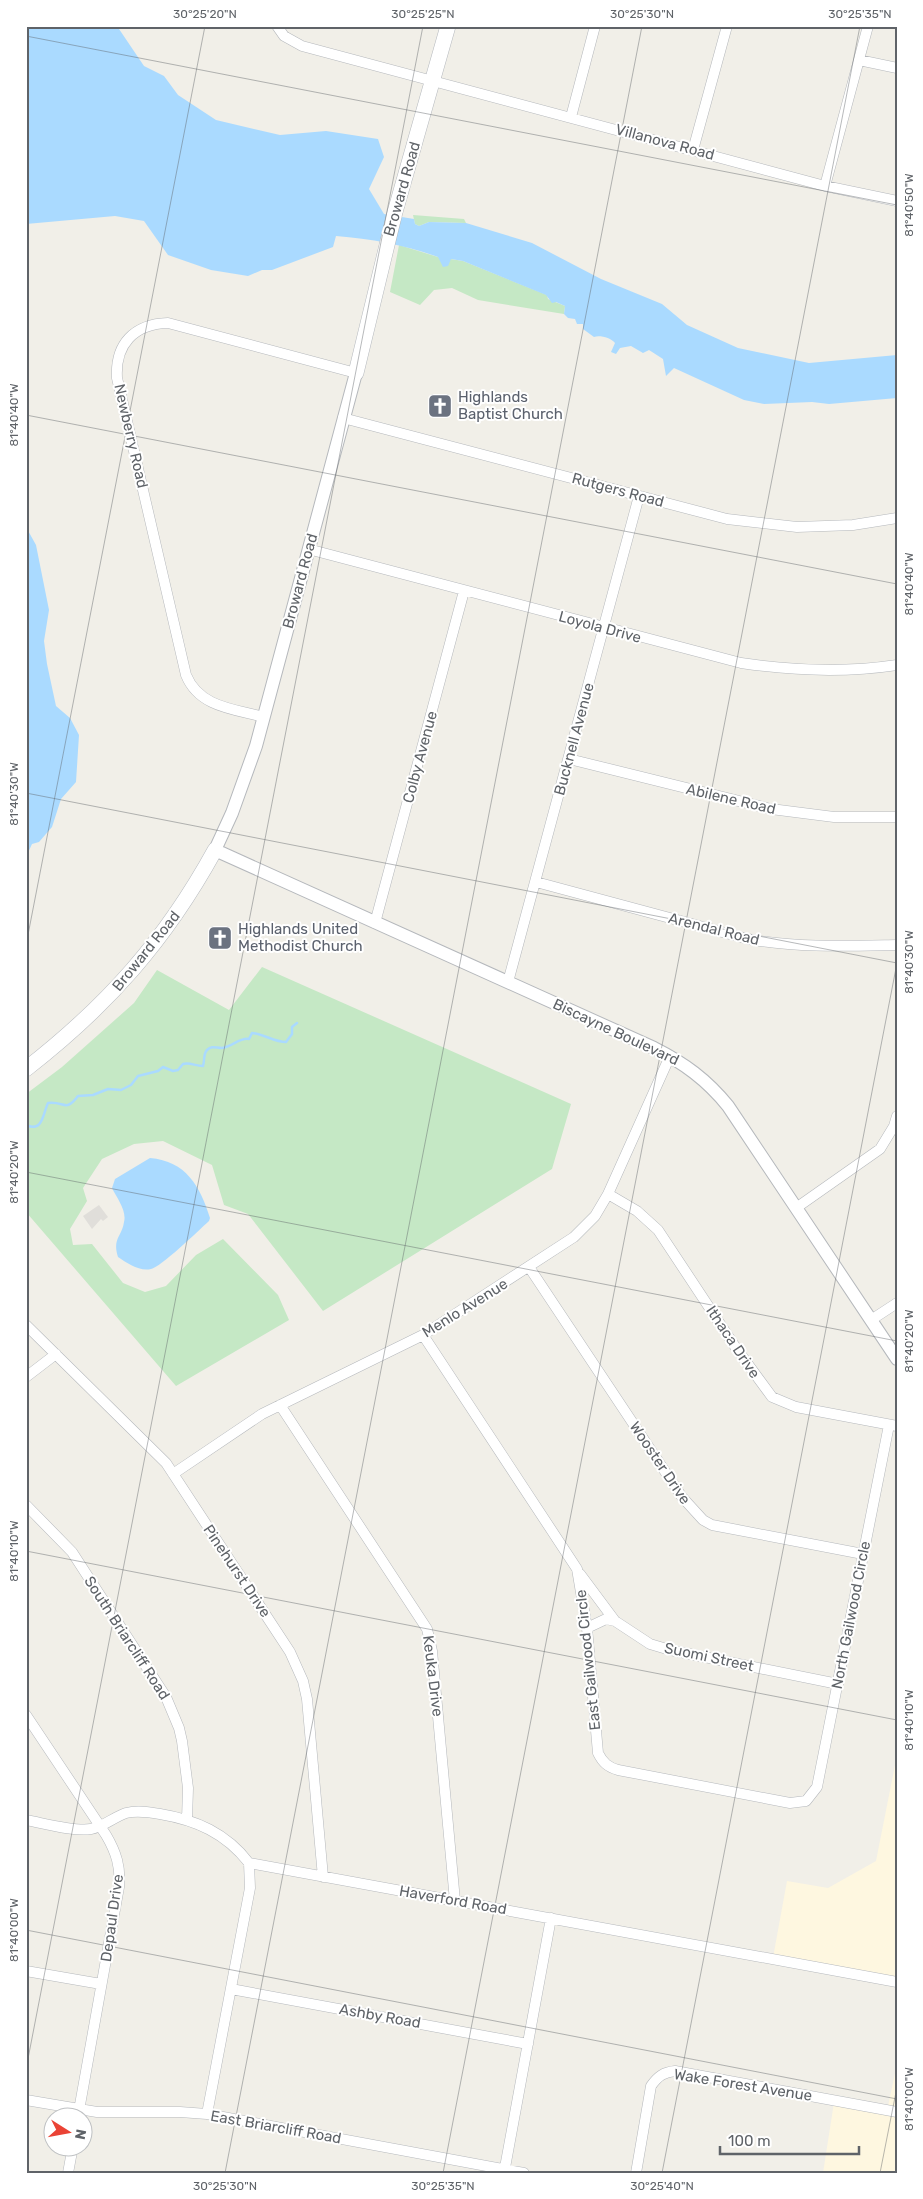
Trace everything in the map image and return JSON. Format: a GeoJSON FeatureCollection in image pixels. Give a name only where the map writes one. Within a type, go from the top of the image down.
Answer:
{"type":"FeatureCollection","features":[{"type":"Feature","properties":{"kind":"main road","name":"Broward Road"},"geometry":{"type":"LineString","coordinates":[[356,373],[395,212],[448,26]]}},
{"type":"Feature","properties":{"kind":"main road","name":"Broward Road"},"geometry":{"type":"LineString","coordinates":[[26,1069],[84,1021],[127,978],[178,913],[215,850]]}},
{"type":"Feature","properties":{"kind":"street","name":"Villanova Road"},"geometry":{"type":"LineString","coordinates":[[276,26],[284,36],[302,46],[825,186],[897,201]]}},
{"type":"Feature","properties":{"kind":"street"},"geometry":{"type":"LineString","coordinates":[[571,117],[595,26]]}},
{"type":"Feature","properties":{"kind":"street"},"geometry":{"type":"LineString","coordinates":[[693,150],[726,26]]}},
{"type":"Feature","properties":{"kind":"street"},"geometry":{"type":"LineString","coordinates":[[825,186],[868,26]]}},
{"type":"Feature","properties":{"kind":"street"},"geometry":{"type":"LineString","coordinates":[[858,60],[897,68]]}},
{"type":"Feature","properties":{"kind":"street","name":"Newberry Road"},"geometry":{"type":"LineString","coordinates":[[264,717],[211,703],[191,687],[186,675],[117,378],[118,360],[124,343],[138,330],[146,326],[168,323],[356,373]]}},
{"type":"Feature","properties":{"kind":"street","name":"Broward Road"},"geometry":{"type":"LineString","coordinates":[[215,850],[247,776],[356,373]]}},
{"type":"Feature","properties":{"kind":"street","name":"Rutgers Road"},"geometry":{"type":"LineString","coordinates":[[343,418],[727,519],[771,525],[827,527],[897,518]]}},
{"type":"Feature","properties":{"kind":"street","name":"Bucknell Avenue"},"geometry":{"type":"LineString","coordinates":[[508,982],[639,496]]}},
{"type":"Feature","properties":{"kind":"street","name":"Loyola Drive"},"geometry":{"type":"LineString","coordinates":[[308,549],[713,657],[773,668],[831,671],[897,665]]}},
{"type":"Feature","properties":{"kind":"street","name":"Colby Avenue"},"geometry":{"type":"LineString","coordinates":[[375,923],[464,591]]}},
{"type":"Feature","properties":{"kind":"street","name":"Abilene Road"},"geometry":{"type":"LineString","coordinates":[[569,759],[771,809],[834,817],[897,817]]}},
{"type":"Feature","properties":{"kind":"street","name":"Biscayne Boulevard"},"geometry":{"type":"LineString","coordinates":[[215,850],[670,1056],[694,1071],[717,1092],[897,1359]]}},
{"type":"Feature","properties":{"kind":"street","name":"Arendal Road"},"geometry":{"type":"LineString","coordinates":[[536,882],[773,944],[820,946],[897,945]]}},
{"type":"Feature","properties":{"kind":"street","name":"Menlo Avenue"},"geometry":{"type":"LineString","coordinates":[[173,1474],[262,1414],[423,1335],[574,1237],[586,1226],[608,1194],[670,1056]]}},
{"type":"Feature","properties":{"kind":"street"},"geometry":{"type":"LineString","coordinates":[[796,1208],[880,1150],[894,1126],[897,1116]]}},
{"type":"Feature","properties":{"kind":"street","name":"Ithaca Drive"},"geometry":{"type":"LineString","coordinates":[[608,1194],[633,1208],[658,1230],[736,1348],[772,1396],[796,1407],[893,1426]]}},
{"type":"Feature","properties":{"kind":"street","name":"Wooster Drive"},"geometry":{"type":"LineString","coordinates":[[529,1267],[682,1497],[703,1520],[712,1525],[863,1554]]}},
{"type":"Feature","properties":{"kind":"street"},"geometry":{"type":"LineString","coordinates":[[871,1320],[897,1303]]}},
{"type":"Feature","properties":{"kind":"street","name":"Pinehurst Drive"},"geometry":{"type":"LineString","coordinates":[[26,1325],[166,1463],[290,1652],[303,1681],[307,1700],[323,1877]]}},
{"type":"Feature","properties":{"kind":"street","name":"East Gailwood Circle"},"geometry":{"type":"LineString","coordinates":[[423,1335],[577,1569],[587,1628],[598,1753],[606,1764],[618,1770],[790,1803],[806,1801]]}},
{"type":"Feature","properties":{"kind":"street"},"geometry":{"type":"LineString","coordinates":[[26,1377],[56,1354]]}},
{"type":"Feature","properties":{"kind":"street","name":"Keuka Drive"},"geometry":{"type":"LineString","coordinates":[[280,1405],[427,1628],[432,1651],[454,1901]]}},
{"type":"Feature","properties":{"kind":"street","name":"North Gailwood Circle"},"geometry":{"type":"LineString","coordinates":[[806,1801],[817,1787],[863,1554],[893,1426]]}},
{"type":"Feature","properties":{"kind":"street","name":"South Briarcliff Road"},"geometry":{"type":"LineString","coordinates":[[26,1504],[72,1552],[165,1695],[179,1728],[182,1741],[188,1788],[187,1820]]}},
{"type":"Feature","properties":{"kind":"street"},"geometry":{"type":"LineString","coordinates":[[577,1569],[615,1621]]}},
{"type":"Feature","properties":{"kind":"street"},"geometry":{"type":"LineString","coordinates":[[587,1628],[606,1620],[615,1621]]}},
{"type":"Feature","properties":{"kind":"street","name":"Suomi Street"},"geometry":{"type":"LineString","coordinates":[[615,1621],[650,1644],[670,1650],[838,1684]]}},
{"type":"Feature","properties":{"kind":"street","name":"Depaul Drive"},"geometry":{"type":"LineString","coordinates":[[26,1714],[100,1825],[115,1850],[119,1863],[120,1880],[80,2106]]}},
{"type":"Feature","properties":{"kind":"street"},"geometry":{"type":"LineString","coordinates":[[26,1820],[80,1829],[91,1829],[126,1813],[135,1812],[187,1820],[218,1834],[241,1852],[249,1862],[250,1888],[207,2114]]}},
{"type":"Feature","properties":{"kind":"street","name":"Haverford Road"},"geometry":{"type":"LineString","coordinates":[[249,1862],[897,1982]]}},
{"type":"Feature","properties":{"kind":"street"},"geometry":{"type":"LineString","coordinates":[[504,2171],[551,1918]]}},
{"type":"Feature","properties":{"kind":"street"},"geometry":{"type":"LineString","coordinates":[[26,1971],[101,1984]]}},
{"type":"Feature","properties":{"kind":"street","name":"Ashby Road"},"geometry":{"type":"LineString","coordinates":[[231,1989],[528,2044]]}},
{"type":"Feature","properties":{"kind":"street","name":"Wake Forest Avenue"},"geometry":{"type":"LineString","coordinates":[[636,2173],[652,2086],[656,2079],[668,2072],[675,2071],[897,2112]]}},
{"type":"Feature","properties":{"kind":"street","name":"East Briarcliff Road"},"geometry":{"type":"LineString","coordinates":[[26,2100],[50,2106]]}},
{"type":"Feature","properties":{"kind":"street","name":"East Briarcliff Road"},"geometry":{"type":"LineString","coordinates":[[92,2113],[180,2112],[207,2114],[504,2171],[524,2173]]}},
{"type":"Feature","properties":{"kind":"street"},"geometry":{"type":"LineString","coordinates":[[68,2173],[71,2156]]}},
{"type":"Feature","properties":{"kind":"shaded area"},"geometry":{"type":"Polygon","coordinates":[[[99,1205],[108,1217],[103,1221],[101,1219],[92,1229],[83,1216],[99,1205]]]}},
{"type":"Feature","properties":{"kind":"shaded area"},"geometry":{"type":"Polygon","coordinates":[[[897,1755],[897,1986],[772,1963],[787,1881],[828,1888],[876,1861],[897,1755]]]}},
{"type":"Feature","properties":{"kind":"shaded area"},"geometry":{"type":"Polygon","coordinates":[[[897,2064],[897,2173],[823,2173],[835,2096],[888,2106],[897,2064]]]}},
{"type":"Feature","properties":{"kind":"green space"},"geometry":{"type":"Polygon","coordinates":[[[413,215],[464,219],[466,223],[429,222],[419,226],[415,224],[413,215]]]}},
{"type":"Feature","properties":{"kind":"green space"},"geometry":{"type":"Polygon","coordinates":[[[399,245],[438,257],[463,261],[547,295],[548,299],[565,306],[564,314],[478,300],[452,288],[434,290],[420,305],[390,292],[399,245]]]}},
{"type":"Feature","properties":{"kind":"green space"},"geometry":{"type":"Polygon","coordinates":[[[262,967],[571,1104],[552,1169],[323,1311],[248,1214],[224,1205],[212,1165],[163,1141],[134,1144],[102,1159],[83,1188],[87,1201],[70,1229],[73,1245],[92,1244],[123,1283],[145,1292],[166,1286],[196,1255],[223,1239],[278,1295],[289,1320],[176,1386],[26,1212],[26,1178],[29,1161],[26,1158],[26,1094],[62,1067],[134,1003],[157,970],[229,1010],[262,967]]]}},
{"type":"Feature","properties":{"kind":"water"},"geometry":{"type":"Polygon","coordinates":[[[26,26],[117,26],[144,66],[164,76],[178,95],[216,120],[280,135],[326,131],[378,139],[384,157],[369,189],[384,214],[414,219],[415,224],[419,226],[429,222],[466,223],[532,243],[601,279],[662,304],[687,325],[738,348],[809,363],[897,355],[897,398],[829,404],[812,402],[764,404],[744,400],[674,368],[666,376],[663,359],[649,350],[643,353],[631,346],[620,348],[616,354],[611,352],[615,343],[613,341],[608,338],[594,337],[583,329],[583,324],[577,324],[575,319],[568,318],[564,314],[565,306],[556,302],[552,303],[546,295],[463,261],[451,259],[448,266],[443,267],[438,257],[388,243],[336,236],[333,247],[272,270],[262,270],[248,276],[211,270],[168,255],[144,221],[115,216],[26,224],[26,26]]]}},
{"type":"Feature","properties":{"kind":"water"},"geometry":{"type":"Polygon","coordinates":[[[26,527],[36,545],[49,610],[44,641],[56,706],[70,718],[79,735],[76,782],[61,799],[52,827],[39,842],[32,844],[26,857],[26,527]]]}},
{"type":"Feature","properties":{"kind":"water"},"geometry":{"type":"Polygon","coordinates":[[[150,1158],[173,1164],[190,1177],[206,1206],[210,1218],[171,1256],[156,1267],[147,1270],[134,1266],[118,1257],[116,1246],[125,1218],[112,1188],[115,1179],[150,1158]]]}},
{"type":"Feature","properties":{"kind":"waterway"},"geometry":{"type":"LineString","coordinates":[[26,1125],[32,1127],[39,1124],[48,1103],[67,1105],[78,1096],[93,1095],[108,1089],[121,1090],[131,1085],[138,1076],[158,1071],[163,1067],[173,1071],[178,1070],[183,1064],[203,1066],[205,1053],[209,1048],[222,1048],[242,1039],[249,1039],[252,1033],[286,1042],[292,1034],[292,1027],[297,1023]]}},
{"type":"Feature","properties":{"kind":"waterway"},"geometry":{"type":"LineString","coordinates":[[26,1100],[26,1108]]}},
{"type":"Feature","properties":{"kind":"place","name":"Highlands Baptist Church"},"geometry":{"type":"Point","coordinates":[440,406]}},
{"type":"Feature","properties":{"kind":"place","name":"Highlands United Methodist Church"},"geometry":{"type":"Point","coordinates":[220,938]}}]}
